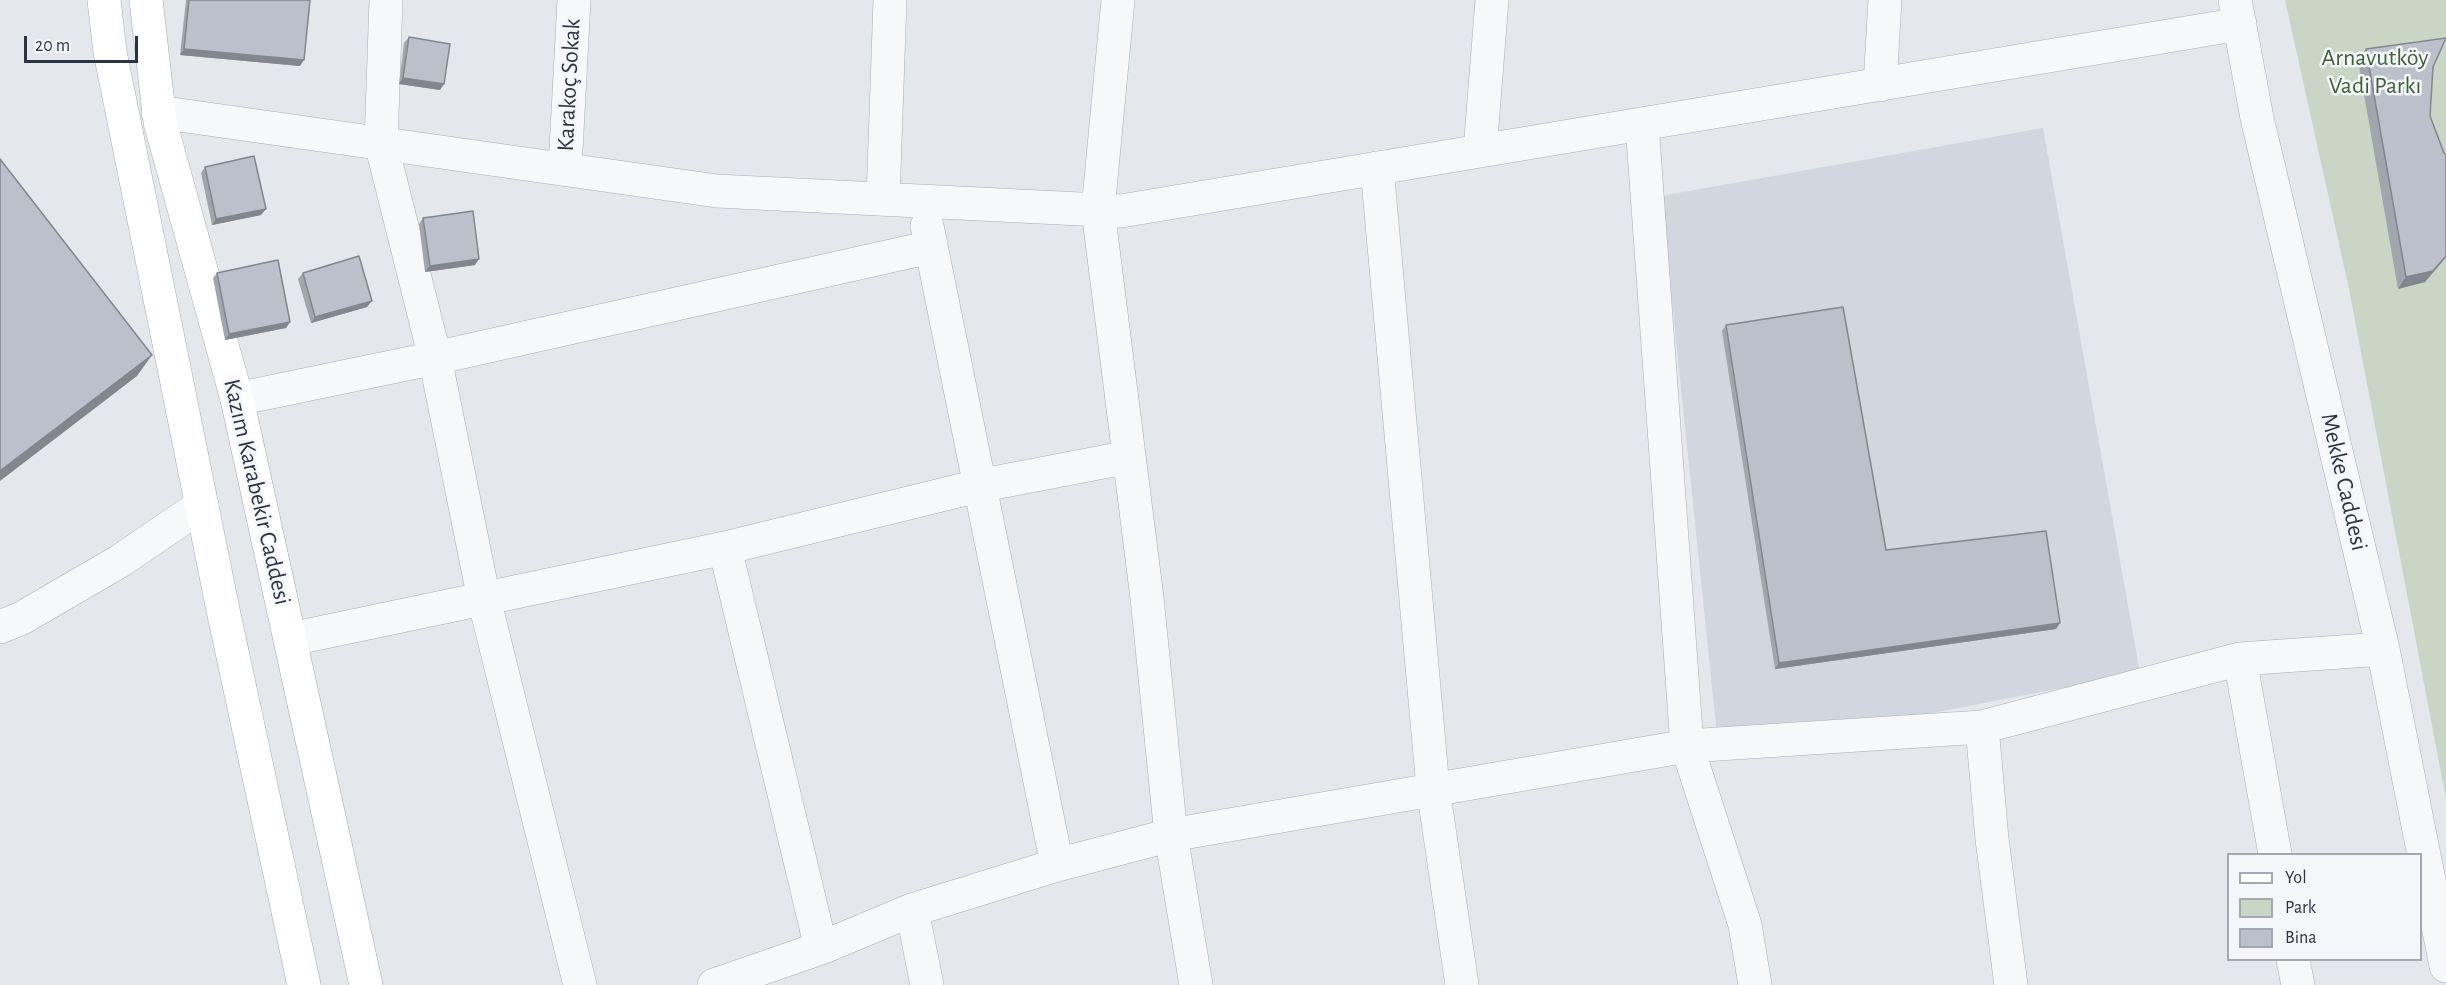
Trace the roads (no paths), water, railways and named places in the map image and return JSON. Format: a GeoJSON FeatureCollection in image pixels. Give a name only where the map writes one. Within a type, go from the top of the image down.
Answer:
{"type":"FeatureCollection","features":[{"type":"Feature","properties":{"kind":"main road"},"geometry":{"type":"LineString","coordinates":[[104,0],[110,52],[202,505],[304,985]]}},
{"type":"Feature","properties":{"kind":"main road","name":"Kazım Karabekir Caddesi"},"geometry":{"type":"LineString","coordinates":[[146,0],[158,112],[237,399],[366,985]]}},
{"type":"Feature","properties":{"kind":"street"},"geometry":{"type":"LineString","coordinates":[[386,0],[381,143],[435,358],[484,599],[580,985]]}},
{"type":"Feature","properties":{"kind":"street","name":"Karakoç Sokak"},"geometry":{"type":"LineString","coordinates":[[565,169],[574,0]]}},
{"type":"Feature","properties":{"kind":"street"},"geometry":{"type":"LineString","coordinates":[[884,199],[890,0]]}},
{"type":"Feature","properties":{"kind":"street"},"geometry":{"type":"LineString","coordinates":[[1118,0],[1098,210],[1148,610],[1171,835],[1196,985]]}},
{"type":"Feature","properties":{"kind":"street"},"geometry":{"type":"LineString","coordinates":[[1480,151],[1492,0]]}},
{"type":"Feature","properties":{"kind":"street"},"geometry":{"type":"LineString","coordinates":[[1880,85],[1885,0]]}},
{"type":"Feature","properties":{"kind":"street"},"geometry":{"type":"LineString","coordinates":[[158,112],[717,191],[1120,211],[1880,85],[2237,12]]}},
{"type":"Feature","properties":{"kind":"street","name":"Mekke Caddesi"},"geometry":{"type":"LineString","coordinates":[[2237,12],[2257,118],[2383,649],[2446,966]]}},
{"type":"Feature","properties":{"kind":"street"},"geometry":{"type":"LineString","coordinates":[[1642,124],[1687,746],[1745,925],[1755,985]]}},
{"type":"Feature","properties":{"kind":"street"},"geometry":{"type":"LineString","coordinates":[[1377,168],[1433,788],[1462,985]]}},
{"type":"Feature","properties":{"kind":"street"},"geometry":{"type":"LineString","coordinates":[[922,201],[978,486],[1057,865]]}},
{"type":"Feature","properties":{"kind":"street"},"geometry":{"type":"LineString","coordinates":[[237,399],[435,358],[931,247]]}},
{"type":"Feature","properties":{"kind":"street"},"geometry":{"type":"LineString","coordinates":[[291,639],[725,548],[978,486],[1129,458]]}},
{"type":"Feature","properties":{"kind":"street"},"geometry":{"type":"LineString","coordinates":[[0,627],[22,618],[120,561],[202,505]]}},
{"type":"Feature","properties":{"kind":"street"},"geometry":{"type":"LineString","coordinates":[[725,548],[821,948]]}},
{"type":"Feature","properties":{"kind":"street"},"geometry":{"type":"LineString","coordinates":[[714,985],[821,948],[912,910],[1057,865],[1171,835],[1687,746],[1982,727],[2240,659],[2383,649]]}},
{"type":"Feature","properties":{"kind":"street"},"geometry":{"type":"LineString","coordinates":[[2240,659],[2275,853]]}},
{"type":"Feature","properties":{"kind":"street"},"geometry":{"type":"LineString","coordinates":[[1982,727],[1992,839],[2011,985]]}},
{"type":"Feature","properties":{"kind":"street"},"geometry":{"type":"LineString","coordinates":[[912,910],[927,985]]}},
{"type":"Feature","properties":{"kind":"street"},"geometry":{"type":"LineString","coordinates":[[2293,961],[2298,985]]}},
{"type":"Feature","properties":{"kind":"park label","name":"Arnavutköy Vadi Parkı"},"geometry":{"type":"Point","coordinates":[2375,72]}}]}
